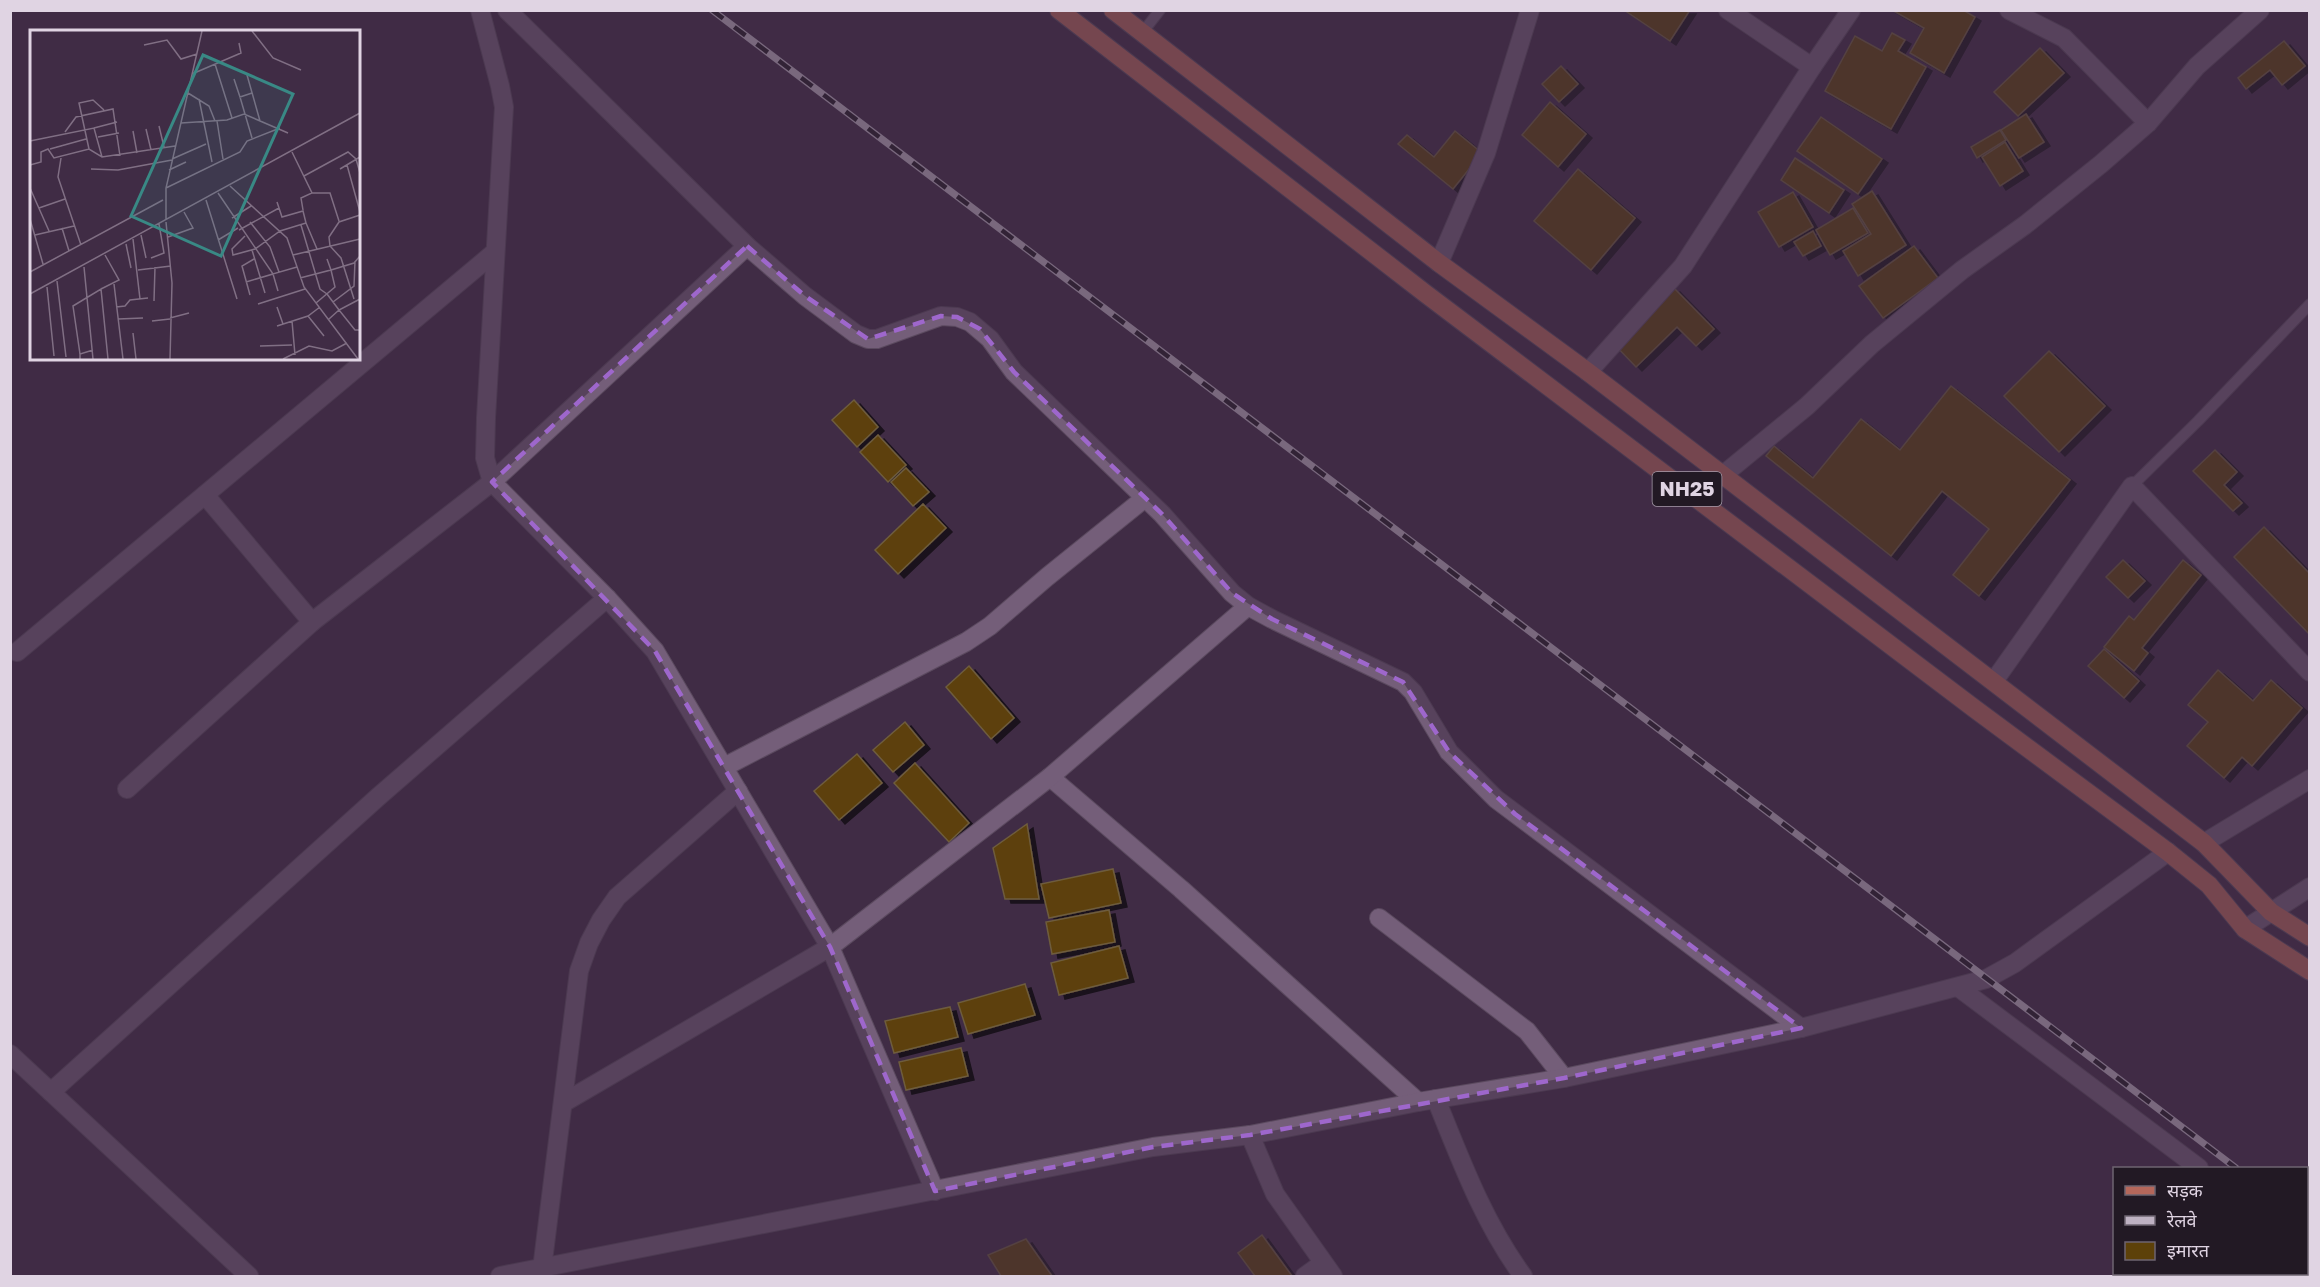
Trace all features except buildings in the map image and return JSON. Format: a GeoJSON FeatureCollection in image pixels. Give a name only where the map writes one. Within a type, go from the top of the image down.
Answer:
{"type":"FeatureCollection","features":[{"type":"Feature","properties":{"kind":"main road","name":"NH25"},"geometry":{"type":"LineString","coordinates":[[1059,10],[1426,294],[2168,852],[2209,885],[2245,929],[2310,971]]}},
{"type":"Feature","properties":{"kind":"main road","name":"NH25"},"geometry":{"type":"LineString","coordinates":[[1113,10],[1439,263],[1588,372],[2204,843],[2271,912],[2310,937]]}},
{"type":"Feature","properties":{"kind":"street"},"geometry":{"type":"LineString","coordinates":[[480,10],[504,107],[485,448],[485,458],[492,482],[607,598],[655,651],[830,946],[935,1191]]}},
{"type":"Feature","properties":{"kind":"street"},"geometry":{"type":"LineString","coordinates":[[507,10],[747,246],[805,296],[856,334],[868,339],[891,335],[941,316],[957,317],[970,322],[990,339],[1014,372],[1145,498],[1232,593],[1248,606],[1404,682],[1413,692],[1449,752],[1496,799],[1801,1028]]}},
{"type":"Feature","properties":{"kind":"street"},"geometry":{"type":"LineString","coordinates":[[1439,263],[1486,153],[1530,10]]}},
{"type":"Feature","properties":{"kind":"street"},"geometry":{"type":"LineString","coordinates":[[1728,10],[1812,67]]}},
{"type":"Feature","properties":{"kind":"street"},"geometry":{"type":"LineString","coordinates":[[1588,372],[1683,266],[1851,10]]}},
{"type":"Feature","properties":{"kind":"street"},"geometry":{"type":"LineString","coordinates":[[2008,10],[2064,38],[2148,123]]}},
{"type":"Feature","properties":{"kind":"street"},"geometry":{"type":"LineString","coordinates":[[1723,475],[1807,406],[1881,337],[1962,270],[2025,225],[2101,164],[2148,123],[2197,66],[2260,10]]}},
{"type":"Feature","properties":{"kind":"street"},"geometry":{"type":"LineString","coordinates":[[127,789],[312,622],[492,482],[747,246]]}},
{"type":"Feature","properties":{"kind":"street"},"geometry":{"type":"LineString","coordinates":[[17,652],[495,252]]}},
{"type":"Feature","properties":{"kind":"street"},"geometry":{"type":"LineString","coordinates":[[1994,681],[2132,486],[2310,672]]}},
{"type":"Feature","properties":{"kind":"street"},"geometry":{"type":"LineString","coordinates":[[205,495],[312,622]]}},
{"type":"Feature","properties":{"kind":"street"},"geometry":{"type":"LineString","coordinates":[[724,767],[966,642],[990,626],[1145,498]]}},
{"type":"Feature","properties":{"kind":"street"},"geometry":{"type":"LineString","coordinates":[[51,1092],[378,797],[607,598]]}},
{"type":"Feature","properties":{"kind":"street"},"geometry":{"type":"LineString","coordinates":[[563,1103],[830,946],[1050,777],[1248,606]]}},
{"type":"Feature","properties":{"kind":"street"},"geometry":{"type":"LineString","coordinates":[[1050,777],[1427,1101],[1480,1205],[1506,1252],[1523,1276]]}},
{"type":"Feature","properties":{"kind":"street"},"geometry":{"type":"LineString","coordinates":[[2204,843],[2310,779]]}},
{"type":"Feature","properties":{"kind":"street"},"geometry":{"type":"LineString","coordinates":[[542,1269],[579,972],[589,943],[600,920],[617,897],[738,791]]}},
{"type":"Feature","properties":{"kind":"street"},"geometry":{"type":"LineString","coordinates":[[500,1276],[1153,1148],[1250,1135],[1427,1101],[1564,1078],[1801,1028],[1986,979],[2015,963],[2168,852]]}},
{"type":"Feature","properties":{"kind":"street"},"geometry":{"type":"LineString","coordinates":[[2245,929],[2310,887]]}},
{"type":"Feature","properties":{"kind":"street"},"geometry":{"type":"LineString","coordinates":[[1379,918],[1527,1031],[1564,1078]]}},
{"type":"Feature","properties":{"kind":"street"},"geometry":{"type":"LineString","coordinates":[[1958,987],[2198,1167]]}},
{"type":"Feature","properties":{"kind":"street"},"geometry":{"type":"LineString","coordinates":[[10,1054],[249,1276]]}},
{"type":"Feature","properties":{"kind":"street"},"geometry":{"type":"LineString","coordinates":[[1250,1135],[1275,1194],[1328,1270],[1305,1276]]}},
{"type":"Feature","properties":{"kind":"lane"},"geometry":{"type":"LineString","coordinates":[[1142,33],[1160,10]]}},
{"type":"Feature","properties":{"kind":"lane"},"geometry":{"type":"LineString","coordinates":[[2132,486],[2198,422],[2310,304]]}},
{"type":"Feature","properties":{"kind":"highlighted area"},"geometry":{"type":"Polygon","coordinates":[[[747,246],[805,296],[868,339],[941,316],[957,317],[980,329],[1014,372],[1162,514],[1232,593],[1272,619],[1403,682],[1449,752],[1515,814],[1801,1028],[1564,1078],[1250,1135],[1153,1147],[935,1191],[830,947],[655,651],[492,482],[747,246]]]}},
{"type":"Feature","properties":{"kind":"railway"},"geometry":{"type":"LineString","coordinates":[[712,10],[2235,1167]]}}]}
